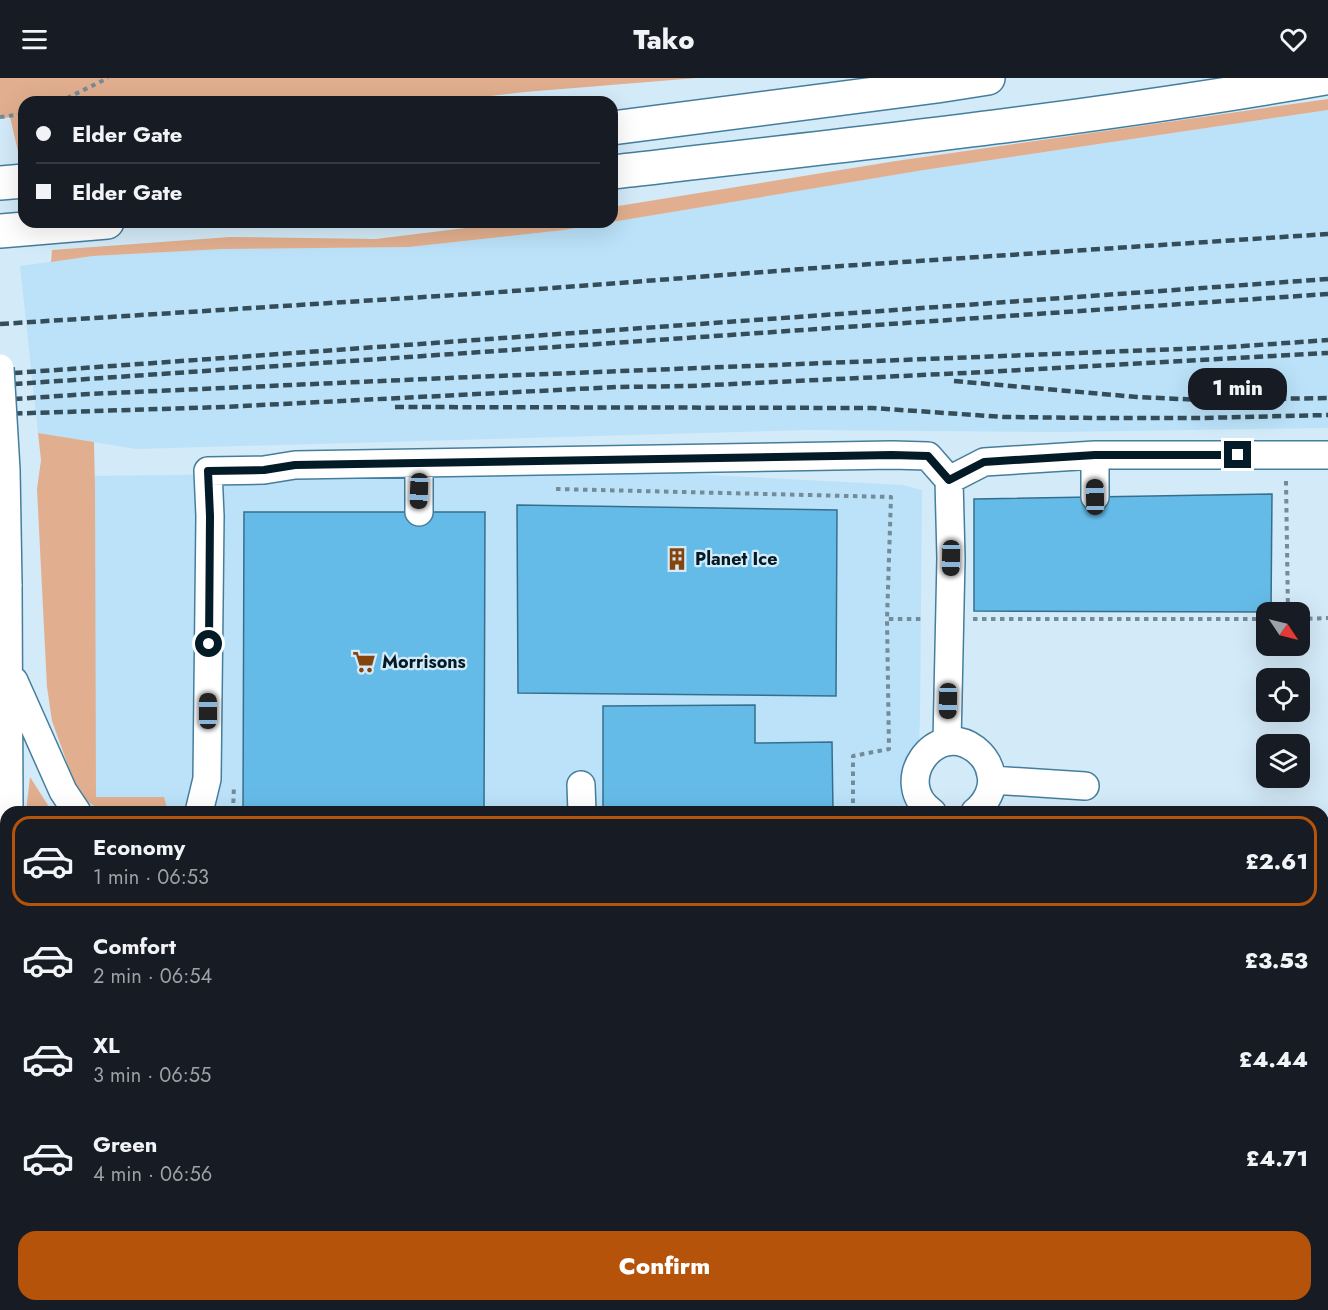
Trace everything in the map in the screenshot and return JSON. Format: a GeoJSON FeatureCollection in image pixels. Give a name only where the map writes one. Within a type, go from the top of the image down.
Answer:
{"type":"FeatureCollection","features":[{"type":"Feature","properties":{"kind":"highway"},"geometry":{"type":"LineString","coordinates":[[618,127],[988,78]]}},
{"type":"Feature","properties":{"kind":"highway"},"geometry":{"type":"LineString","coordinates":[[618,171],[936,135],[1263,89],[1325,78]]}},
{"type":"Feature","properties":{"kind":"highway"},"geometry":{"type":"LineString","coordinates":[[0,183],[18,182]]}},
{"type":"Feature","properties":{"kind":"highway"},"geometry":{"type":"LineString","coordinates":[[0,231],[36,228]]}},
{"type":"Feature","properties":{"kind":"street"},"geometry":{"type":"LineString","coordinates":[[0,368],[6,470],[10,671],[9,806]]}},
{"type":"Feature","properties":{"kind":"street"},"geometry":{"type":"LineString","coordinates":[[1095,455],[1095,497]]}},
{"type":"Feature","properties":{"kind":"street"},"geometry":{"type":"LineString","coordinates":[[949,480],[984,462],[1095,455],[1328,455]]}},
{"type":"Feature","properties":{"kind":"street"},"geometry":{"type":"LineString","coordinates":[[200,806],[207,778],[210,516],[208,471],[264,470],[295,465],[928,456],[949,480],[950,619],[947,742]]}},
{"type":"Feature","properties":{"kind":"street"},"geometry":{"type":"LineString","coordinates":[[419,463],[419,512]]}},
{"type":"Feature","properties":{"kind":"street"},"geometry":{"type":"LineString","coordinates":[[10,671],[63,791],[73,806]]}},
{"type":"Feature","properties":{"kind":"street"},"geometry":{"type":"LineString","coordinates":[[925,806],[918,796],[915,783],[917,768],[924,755],[934,746],[947,742],[969,745],[983,755],[990,767],[992,780],[990,794],[981,806]]}},
{"type":"Feature","properties":{"kind":"street"},"geometry":{"type":"LineString","coordinates":[[992,780],[1084,786]]}},
{"type":"Feature","properties":{"kind":"path"},"geometry":{"type":"LineString","coordinates":[[71,96],[108,78]]}},
{"type":"Feature","properties":{"kind":"path"},"geometry":{"type":"LineString","coordinates":[[0,117],[18,115]]}},
{"type":"Feature","properties":{"kind":"path"},"geometry":{"type":"LineString","coordinates":[[1286,455],[1288,602]]}},
{"type":"Feature","properties":{"kind":"path"},"geometry":{"type":"LineString","coordinates":[[554,489],[891,497],[887,619],[889,749],[853,756],[853,806]]}},
{"type":"Feature","properties":{"kind":"path"},"geometry":{"type":"LineString","coordinates":[[1310,619],[1328,618]]}},
{"type":"Feature","properties":{"kind":"path"},"geometry":{"type":"LineString","coordinates":[[887,619],[1256,619]]}},
{"type":"Feature","properties":{"kind":"path"},"geometry":{"type":"LineString","coordinates":[[233,806],[234,777]]}},
{"type":"Feature","properties":{"kind":"shaded area"},"geometry":{"type":"Polygon","coordinates":[[[0,78],[697,78],[490,96],[18,96],[18,151],[10,117],[0,119],[0,78]]]}},
{"type":"Feature","properties":{"kind":"shaded area"},"geometry":{"type":"Polygon","coordinates":[[[1328,99],[1328,110],[924,170],[618,221],[618,206],[896,161],[1328,99]]]}},
{"type":"Feature","properties":{"kind":"shaded area"},"geometry":{"type":"Polygon","coordinates":[[[1328,110],[1328,428],[1059,432],[808,430],[136,449],[38,433],[20,266],[93,256],[223,249],[409,247],[576,228],[618,228],[618,221],[924,170],[1328,110]]]}},
{"type":"Feature","properties":{"kind":"shaded area"},"geometry":{"type":"Polygon","coordinates":[[[466,228],[576,228],[409,247],[223,249],[93,256],[51,262],[52,250],[230,237],[376,239],[466,228]]]}},
{"type":"Feature","properties":{"kind":"shaded area"},"geometry":{"type":"Polygon","coordinates":[[[38,433],[94,442],[96,797],[164,797],[167,806],[94,806],[79,796],[52,721],[47,687],[37,489],[41,460],[38,433]]]}},
{"type":"Feature","properties":{"kind":"shaded area"},"geometry":{"type":"Polygon","coordinates":[[[614,470],[903,485],[922,490],[917,806],[87,806],[86,476],[614,470]]]}},
{"type":"Feature","properties":{"kind":"shaded area"},"geometry":{"type":"Polygon","coordinates":[[[30,777],[48,806],[27,806],[30,777]]]}},
{"type":"Feature","properties":{"kind":"building"},"geometry":{"type":"Polygon","coordinates":[[[1272,494],[1271,602],[1256,602],[1256,612],[974,611],[974,499],[1272,494]]]}},
{"type":"Feature","properties":{"kind":"building","name":"Planet Ice"},"geometry":{"type":"Polygon","coordinates":[[[517,505],[837,510],[836,696],[518,693],[517,505]]]}},
{"type":"Feature","properties":{"kind":"building","name":"Morrisons"},"geometry":{"type":"Polygon","coordinates":[[[244,512],[485,512],[484,806],[243,806],[244,512]]]}},
{"type":"Feature","properties":{"kind":"building"},"geometry":{"type":"Polygon","coordinates":[[[755,705],[755,743],[832,742],[833,806],[603,806],[603,706],[755,705]]]}},
{"type":"Feature","properties":{"kind":"railway"},"geometry":{"type":"LineString","coordinates":[[0,324],[487,293],[842,266],[1328,234]]}},
{"type":"Feature","properties":{"kind":"railway"},"geometry":{"type":"LineString","coordinates":[[0,374],[1328,279]]}},
{"type":"Feature","properties":{"kind":"railway"},"geometry":{"type":"LineString","coordinates":[[0,385],[1328,294]]}},
{"type":"Feature","properties":{"kind":"railway"},"geometry":{"type":"LineString","coordinates":[[0,400],[471,377],[1230,347],[1328,340]]}},
{"type":"Feature","properties":{"kind":"railway"},"geometry":{"type":"LineString","coordinates":[[0,414],[223,407],[616,387],[690,386],[1328,353]]}},
{"type":"Feature","properties":{"kind":"railway"},"geometry":{"type":"LineString","coordinates":[[954,381],[1137,397],[1202,400],[1328,398]]}},
{"type":"Feature","properties":{"kind":"railway"},"geometry":{"type":"LineString","coordinates":[[395,407],[872,408],[1004,417],[1101,418],[1328,415]]}},
{"type":"Feature","properties":{"kind":"place","name":"Planet Ice"},"geometry":{"type":"Point","coordinates":[677,559]}},
{"type":"Feature","properties":{"kind":"place","name":"Morrisons"},"geometry":{"type":"Point","coordinates":[364,662]}},
{"type":"Feature","properties":{"kind":"route"},"geometry":{"type":"LineString","coordinates":[[209,644],[208,471],[264,470],[295,465],[892,455],[928,456],[949,480],[984,462],[1095,455],[1238,455]]}}]}
